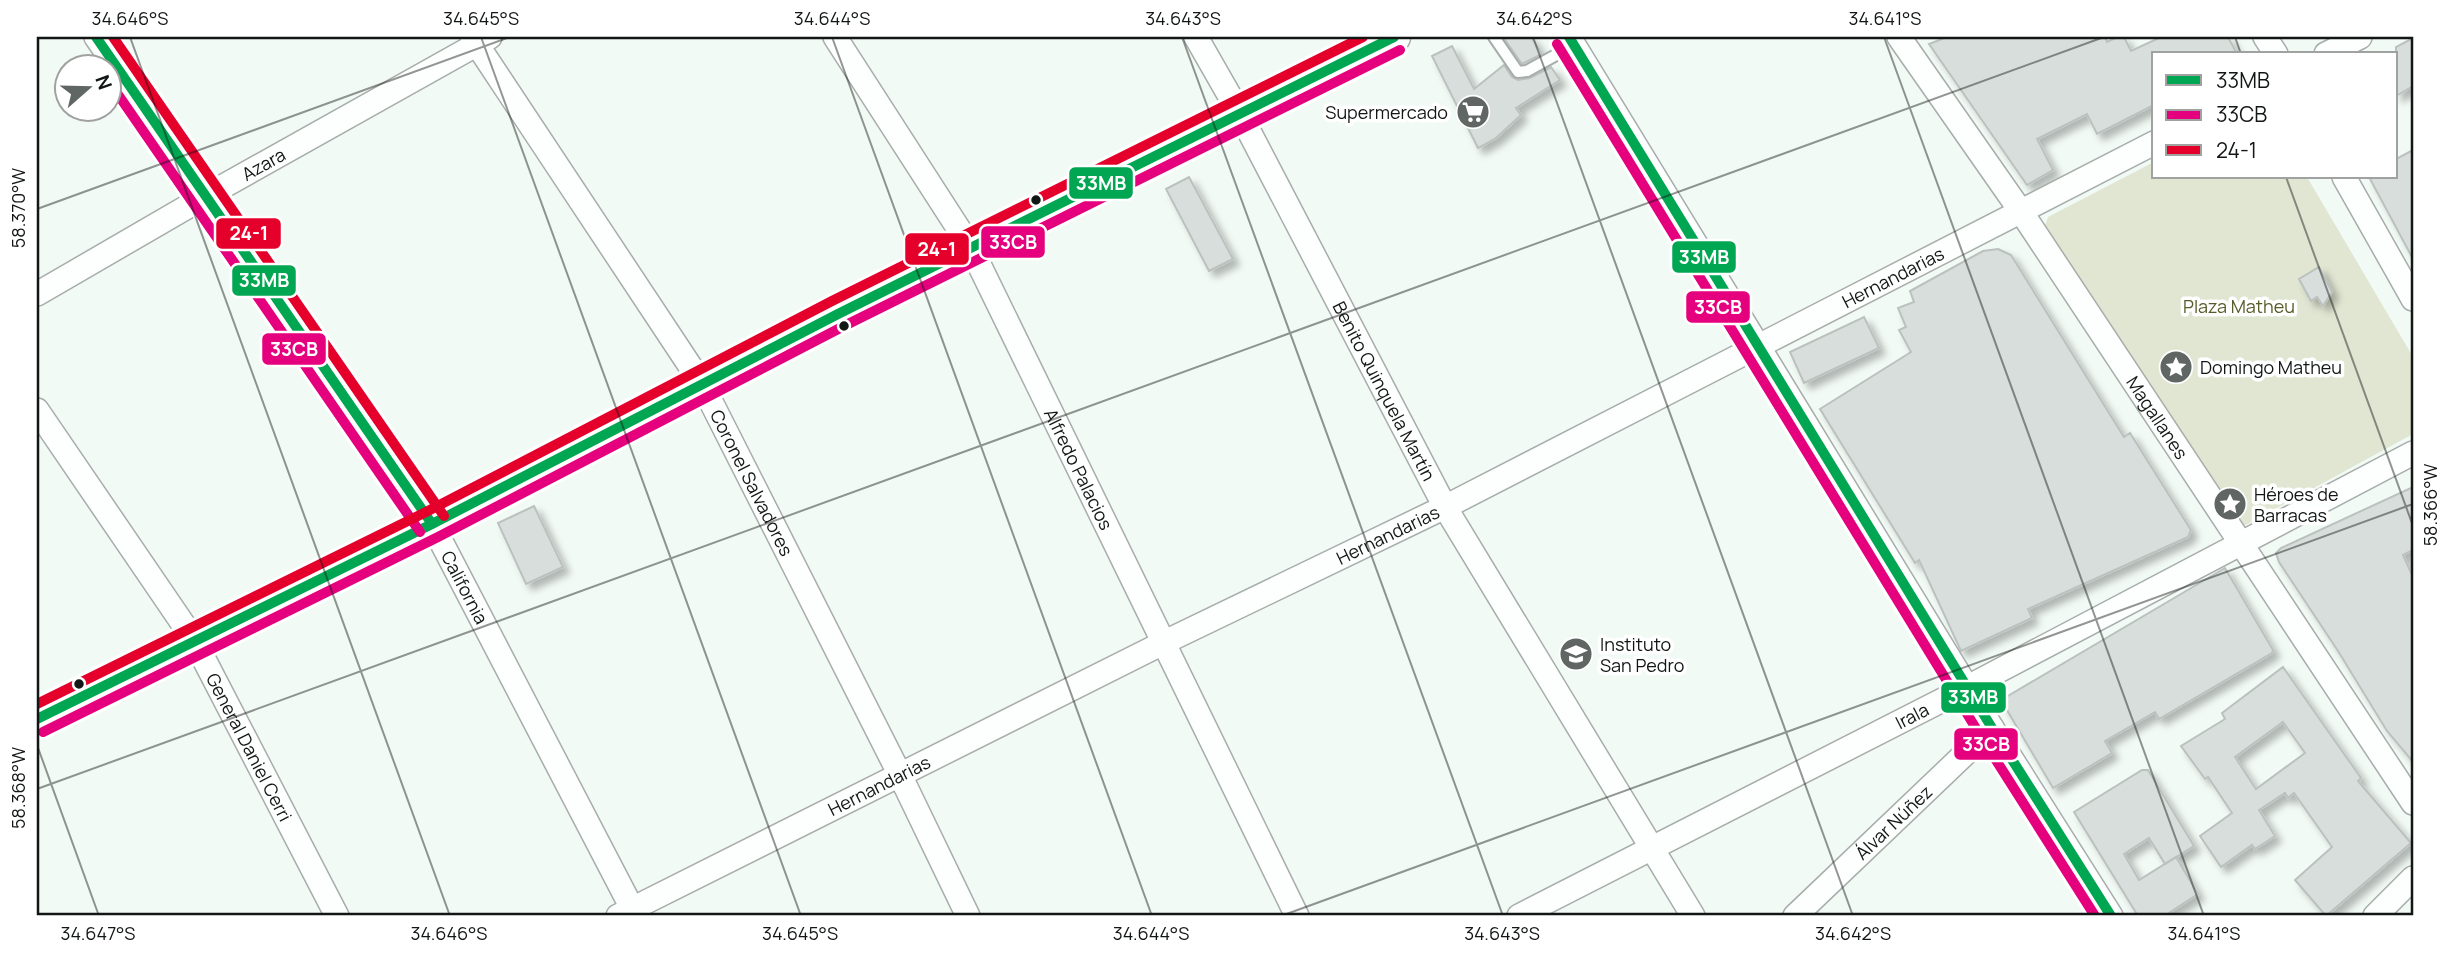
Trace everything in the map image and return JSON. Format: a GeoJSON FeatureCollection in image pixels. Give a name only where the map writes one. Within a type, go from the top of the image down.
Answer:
{"type":"FeatureCollection","features":[{"type":"Feature","properties":{"kind":"main road"},"geometry":{"type":"LineString","coordinates":[[37,719],[432,524],[702,383],[1394,37]]}},
{"type":"Feature","properties":{"kind":"street","name":"California"},"geometry":{"type":"LineString","coordinates":[[96,37],[432,524],[629,914]]}},
{"type":"Feature","properties":{"kind":"street","name":"Alfredo Palacios"},"geometry":{"type":"LineString","coordinates":[[835,37],[971,248],[1297,916]]}},
{"type":"Feature","properties":{"kind":"street","name":"Benito Quinquela Martín"},"geometry":{"type":"LineString","coordinates":[[1196,37],[1240,114],[1445,507],[1693,916]]}},
{"type":"Feature","properties":{"kind":"street","name":"Magallanes"},"geometry":{"type":"LineString","coordinates":[[1899,37],[2022,213],[2413,803]]}},
{"type":"Feature","properties":{"kind":"street"},"geometry":{"type":"LineString","coordinates":[[2330,52],[2360,37]]}},
{"type":"Feature","properties":{"kind":"street","name":"Azara"},"geometry":{"type":"LineString","coordinates":[[37,294],[479,39]]}},
{"type":"Feature","properties":{"kind":"street","name":"Coronel Salvadores"},"geometry":{"type":"LineString","coordinates":[[479,39],[702,383],[900,775],[968,916]]}},
{"type":"Feature","properties":{"kind":"street"},"geometry":{"type":"LineString","coordinates":[[1572,41],[1992,728],[2111,916]]}},
{"type":"Feature","properties":{"kind":"street","name":"Hernandarias"},"geometry":{"type":"LineString","coordinates":[[629,914],[1165,642],[1445,507],[2152,145]]}},
{"type":"Feature","properties":{"kind":"street"},"geometry":{"type":"LineString","coordinates":[[2345,178],[2413,299]]}},
{"type":"Feature","properties":{"kind":"street","name":"General Daniel Cerri"},"geometry":{"type":"LineString","coordinates":[[37,410],[194,640],[337,916]]}},
{"type":"Feature","properties":{"kind":"street","name":"Irala"},"geometry":{"type":"LineString","coordinates":[[1519,916],[1968,687],[2413,453]]}},
{"type":"Feature","properties":{"kind":"street","name":"Álvar Núñez"},"geometry":{"type":"LineString","coordinates":[[1796,916],[1992,728]]}},
{"type":"Feature","properties":{"kind":"street"},"geometry":{"type":"LineString","coordinates":[[2375,916],[2413,878]]}},
{"type":"Feature","properties":{"kind":"lane"},"geometry":{"type":"LineString","coordinates":[[1494,37],[1518,72],[1527,71],[1572,41]]}},
{"type":"Feature","properties":{"kind":"green space","name":"Plaza Matheu"},"geometry":{"type":"Polygon","coordinates":[[[2152,163],[2152,178],[2308,178],[2413,357],[2413,434],[2244,526],[2231,520],[2042,234],[2048,217],[2152,163]]]}},
{"type":"Feature","properties":{"kind":"building"},"geometry":{"type":"Polygon","coordinates":[[[1503,37],[1531,37],[1542,54],[1522,64],[1503,37]]]}},
{"type":"Feature","properties":{"kind":"building"},"geometry":{"type":"Polygon","coordinates":[[[1947,37],[2105,37],[2107,42],[2124,37],[2131,51],[2161,37],[2228,37],[2236,52],[2152,52],[2152,106],[2097,134],[2087,114],[2037,139],[2053,170],[2027,185],[1929,44],[1947,37]]]}},
{"type":"Feature","properties":{"kind":"building"},"geometry":{"type":"Polygon","coordinates":[[[2413,38],[2413,86],[2398,95],[2398,52],[2396,47],[2413,38]]]}},
{"type":"Feature","properties":{"kind":"building"},"geometry":{"type":"Polygon","coordinates":[[[1452,46],[1474,89],[1504,65],[1512,77],[1518,80],[1530,78],[1551,67],[1560,80],[1516,108],[1521,115],[1496,138],[1478,148],[1432,56],[1452,46]]]}},
{"type":"Feature","properties":{"kind":"building"},"geometry":{"type":"Polygon","coordinates":[[[2413,150],[2413,259],[2370,178],[2398,178],[2398,158],[2413,150]]]}},
{"type":"Feature","properties":{"kind":"building"},"geometry":{"type":"Polygon","coordinates":[[[1189,177],[1233,259],[1209,271],[1166,189],[1189,177]]]}},
{"type":"Feature","properties":{"kind":"building"},"geometry":{"type":"Polygon","coordinates":[[[1998,249],[2011,255],[2124,437],[2130,433],[2191,530],[2188,537],[2028,609],[2032,618],[1961,651],[1919,560],[1915,563],[1820,409],[1911,352],[1899,330],[1906,327],[1898,308],[1914,302],[1910,291],[1983,251],[1998,249]]]}},
{"type":"Feature","properties":{"kind":"building"},"geometry":{"type":"Polygon","coordinates":[[[2319,267],[2332,292],[2323,306],[2317,297],[2311,301],[2299,279],[2319,267]]]}},
{"type":"Feature","properties":{"kind":"building"},"geometry":{"type":"Polygon","coordinates":[[[1864,317],[1879,348],[1804,383],[1790,352],[1864,317]]]}},
{"type":"Feature","properties":{"kind":"building"},"geometry":{"type":"Polygon","coordinates":[[[2413,487],[2413,550],[2403,555],[2413,577],[2413,762],[2387,731],[2279,562],[2276,553],[2281,548],[2413,487]]]}},
{"type":"Feature","properties":{"kind":"building"},"geometry":{"type":"Polygon","coordinates":[[[534,506],[563,567],[526,584],[498,523],[534,506]]]}},
{"type":"Feature","properties":{"kind":"building"},"geometry":{"type":"Polygon","coordinates":[[[2225,568],[2273,650],[2272,653],[2159,719],[2155,712],[2105,741],[2112,753],[2053,788],[2001,700],[2225,568]]]}},
{"type":"Feature","properties":{"kind":"building"},"geometry":{"type":"Polygon","coordinates":[[[2283,667],[2361,778],[2358,781],[2411,843],[2326,916],[2295,880],[2332,847],[2294,793],[2288,798],[2285,793],[2259,810],[2275,836],[2255,849],[2252,845],[2221,867],[2200,836],[2232,813],[2208,777],[2205,779],[2181,746],[2225,719],[2222,713],[2283,667]],[[2283,722],[2235,757],[2256,789],[2305,753],[2283,722]]]}},
{"type":"Feature","properties":{"kind":"building"},"geometry":{"type":"Polygon","coordinates":[[[2142,770],[2148,770],[2194,846],[2176,857],[2198,894],[2164,916],[2138,916],[2074,812],[2142,770]],[[2149,838],[2124,854],[2139,880],[2165,864],[2149,838]]]}},
{"type":"Feature","properties":{"kind":"transit line","name":"33MB"},"geometry":{"type":"LineString","coordinates":[[96,37],[432,524]]}},
{"type":"Feature","properties":{"kind":"transit line","name":"24-1"},"geometry":{"type":"LineString","coordinates":[[113,37],[444,516]]}},
{"type":"Feature","properties":{"kind":"transit line","name":"24-1"},"geometry":{"type":"LineString","coordinates":[[37,704],[426,512],[832,301],[1363,37]]}},
{"type":"Feature","properties":{"kind":"transit line","name":"33MB"},"geometry":{"type":"LineString","coordinates":[[37,719],[432,524],[838,314],[1394,37]]}},
{"type":"Feature","properties":{"kind":"transit line","name":"33MB"},"geometry":{"type":"LineString","coordinates":[[1569,37],[1992,728],[2111,916]]}},
{"type":"Feature","properties":{"kind":"transit line","name":"33CB"},"geometry":{"type":"LineString","coordinates":[[1557,44],[1980,735],[2095,916]]}},
{"type":"Feature","properties":{"kind":"transit line","name":"33CB"},"geometry":{"type":"LineString","coordinates":[[43,732],[438,537],[844,326],[1400,50]]}},
{"type":"Feature","properties":{"kind":"transit line","name":"33CB"},"geometry":{"type":"LineString","coordinates":[[122,100],[420,532]]}},
{"type":"Feature","properties":{"kind":"place","name":"Supermercado"},"geometry":{"type":"Point","coordinates":[1473,112]}},
{"type":"Feature","properties":{"kind":"place","name":"Domingo Matheu"},"geometry":{"type":"Point","coordinates":[2176,367]}},
{"type":"Feature","properties":{"kind":"place","name":"Héroes de Barracas"},"geometry":{"type":"Point","coordinates":[2230,504]}},
{"type":"Feature","properties":{"kind":"place","name":"Instituto San Pedro"},"geometry":{"type":"Point","coordinates":[1576,654]}}]}
